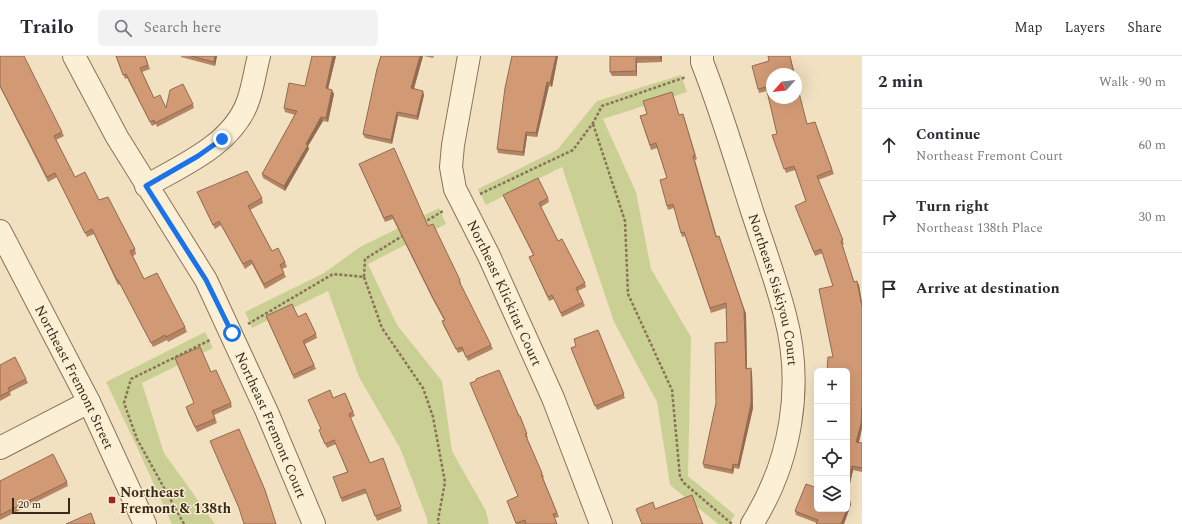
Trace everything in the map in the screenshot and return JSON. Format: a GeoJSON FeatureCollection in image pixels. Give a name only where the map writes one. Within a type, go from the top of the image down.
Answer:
{"type":"FeatureCollection","features":[{"type":"Feature","properties":{"kind":"street","name":"Northeast Fremont Court"},"geometry":{"type":"LineString","coordinates":[[74,56],[117,137],[146,186],[206,280],[268,412],[314,524]]}},
{"type":"Feature","properties":{"kind":"street"},"geometry":{"type":"LineString","coordinates":[[146,186],[198,156],[222,139],[238,120],[248,102],[259,56]]}},
{"type":"Feature","properties":{"kind":"street","name":"Northeast Klickitat Court"},"geometry":{"type":"LineString","coordinates":[[469,56],[453,145],[451,167],[455,189],[489,256],[553,398],[601,524]]}},
{"type":"Feature","properties":{"kind":"street","name":"Northeast Siskiyou Court"},"geometry":{"type":"LineString","coordinates":[[704,63],[785,314],[793,360],[793,406],[784,451],[768,495],[752,524]]}},
{"type":"Feature","properties":{"kind":"street","name":"Northeast Fremont Street"},"geometry":{"type":"LineString","coordinates":[[0,231],[89,402],[145,524]]}},
{"type":"Feature","properties":{"kind":"street"},"geometry":{"type":"LineString","coordinates":[[0,448],[89,402]]}},
{"type":"Feature","properties":{"kind":"path"},"geometry":{"type":"LineString","coordinates":[[416,227],[442,211],[573,150],[593,123],[602,106],[704,63]]}},
{"type":"Feature","properties":{"kind":"path"},"geometry":{"type":"LineString","coordinates":[[593,123],[625,221],[628,294],[672,390],[680,477],[684,483],[733,524]]}},
{"type":"Feature","properties":{"kind":"path"},"geometry":{"type":"LineString","coordinates":[[410,231],[365,259],[364,277],[382,328],[423,388],[433,417],[445,482],[438,520],[439,524]]}},
{"type":"Feature","properties":{"kind":"path"},"geometry":{"type":"LineString","coordinates":[[184,524],[137,439],[124,403],[131,379],[215,337],[232,333],[332,274],[364,277]]}},
{"type":"Feature","properties":{"kind":"green space"},"geometry":{"type":"Polygon","coordinates":[[[681,75],[687,92],[603,119],[636,192],[651,269],[691,337],[688,476],[735,515],[729,524],[718,524],[670,485],[657,402],[614,322],[562,167],[486,205],[478,189],[557,150],[597,101],[681,75]]]}},
{"type":"Feature","properties":{"kind":"green space"},"geometry":{"type":"Polygon","coordinates":[[[439,208],[446,224],[368,264],[397,325],[442,381],[452,451],[486,511],[489,524],[428,524],[400,448],[359,377],[328,291],[252,328],[245,312],[324,273],[360,247],[439,208]]]}},
{"type":"Feature","properties":{"kind":"green space"},"geometry":{"type":"Polygon","coordinates":[[[205,332],[213,348],[142,383],[164,453],[215,524],[172,524],[106,382],[205,332]]]}},
{"type":"Feature","properties":{"kind":"building"},"geometry":{"type":"Polygon","coordinates":[[[0,56],[24,56],[62,132],[54,136],[75,177],[85,172],[99,200],[108,197],[135,249],[130,251],[144,279],[157,273],[185,327],[166,337],[165,335],[151,343],[117,280],[92,229],[85,233],[55,173],[47,177],[0,86],[0,56]]]}},
{"type":"Feature","properties":{"kind":"building"},"geometry":{"type":"Polygon","coordinates":[[[116,56],[145,56],[148,65],[140,68],[154,98],[160,95],[166,108],[170,90],[183,84],[193,104],[155,123],[154,120],[150,122],[126,74],[123,75],[116,56]]]}},
{"type":"Feature","properties":{"kind":"building"},"geometry":{"type":"Polygon","coordinates":[[[191,56],[215,56],[214,62],[191,56]]]}},
{"type":"Feature","properties":{"kind":"building"},"geometry":{"type":"Polygon","coordinates":[[[312,56],[333,56],[326,88],[332,90],[326,118],[321,117],[306,144],[308,145],[284,186],[262,174],[297,111],[284,108],[289,83],[305,86],[312,56]]]}},
{"type":"Feature","properties":{"kind":"building"},"geometry":{"type":"Polygon","coordinates":[[[381,56],[420,56],[411,88],[423,91],[417,116],[397,112],[391,140],[363,134],[381,56]]]}},
{"type":"Feature","properties":{"kind":"building"},"geometry":{"type":"Polygon","coordinates":[[[512,56],[556,56],[550,83],[547,82],[536,133],[526,132],[523,152],[497,149],[505,88],[512,56]]]}},
{"type":"Feature","properties":{"kind":"building"},"geometry":{"type":"Polygon","coordinates":[[[610,56],[660,56],[660,58],[636,58],[636,71],[610,72],[610,56]]]}},
{"type":"Feature","properties":{"kind":"building"},"geometry":{"type":"Polygon","coordinates":[[[768,56],[790,56],[793,68],[766,68],[766,87],[758,89],[752,66],[769,61],[768,56]]]}},
{"type":"Feature","properties":{"kind":"building"},"geometry":{"type":"Polygon","coordinates":[[[672,92],[679,115],[683,114],[695,155],[693,156],[716,237],[719,236],[744,310],[746,369],[751,368],[751,404],[738,465],[733,464],[732,470],[703,464],[716,403],[715,343],[727,342],[726,303],[710,308],[684,232],[681,233],[673,204],[667,206],[660,180],[667,178],[656,143],[650,145],[640,116],[647,114],[643,101],[672,92]]]}},
{"type":"Feature","properties":{"kind":"building"},"geometry":{"type":"Polygon","coordinates":[[[770,104],[802,104],[807,124],[815,122],[832,170],[817,176],[843,240],[841,241],[854,282],[857,281],[862,307],[862,402],[861,424],[856,442],[862,443],[862,468],[852,466],[850,474],[850,368],[827,368],[828,357],[833,357],[819,289],[833,286],[821,249],[814,252],[795,206],[806,201],[794,166],[784,169],[772,135],[777,134],[770,104]]]}},
{"type":"Feature","properties":{"kind":"building"},"geometry":{"type":"Polygon","coordinates":[[[394,148],[428,226],[433,224],[491,345],[466,357],[462,347],[456,349],[442,321],[445,320],[392,215],[384,218],[359,164],[394,148]]]}},
{"type":"Feature","properties":{"kind":"building"},"geometry":{"type":"Polygon","coordinates":[[[247,171],[262,198],[248,206],[272,251],[278,248],[285,262],[280,265],[284,273],[264,284],[251,260],[243,264],[219,221],[213,225],[197,192],[247,171]]]}},
{"type":"Feature","properties":{"kind":"building"},"geometry":{"type":"Polygon","coordinates":[[[538,178],[548,198],[539,203],[558,241],[562,239],[585,283],[576,288],[583,302],[561,313],[552,295],[548,297],[529,257],[534,255],[503,195],[538,178]]]}},
{"type":"Feature","properties":{"kind":"building"},"geometry":{"type":"Polygon","coordinates":[[[292,304],[298,317],[306,313],[316,334],[303,341],[314,365],[293,375],[266,316],[292,304]]]}},
{"type":"Feature","properties":{"kind":"building"},"geometry":{"type":"Polygon","coordinates":[[[598,330],[624,394],[595,406],[571,348],[576,346],[574,339],[598,330]]]}},
{"type":"Feature","properties":{"kind":"building"},"geometry":{"type":"Polygon","coordinates":[[[200,347],[211,372],[216,370],[231,403],[212,411],[215,419],[195,427],[186,407],[194,403],[175,358],[200,347]]]}},
{"type":"Feature","properties":{"kind":"building"},"geometry":{"type":"Polygon","coordinates":[[[15,357],[26,379],[8,388],[10,391],[0,396],[0,365],[15,357]]]}},
{"type":"Feature","properties":{"kind":"building"},"geometry":{"type":"Polygon","coordinates":[[[499,370],[520,416],[527,434],[525,434],[542,473],[541,474],[557,513],[553,514],[557,524],[526,524],[525,520],[516,523],[507,501],[518,496],[470,383],[499,370]]]}},
{"type":"Feature","properties":{"kind":"building"},"geometry":{"type":"Polygon","coordinates":[[[330,390],[333,398],[345,393],[353,412],[349,414],[370,463],[383,458],[401,507],[375,516],[365,489],[341,498],[333,477],[348,472],[334,440],[325,444],[319,430],[321,429],[308,400],[330,390]]]}},
{"type":"Feature","properties":{"kind":"building"},"geometry":{"type":"Polygon","coordinates":[[[239,429],[265,490],[276,524],[244,524],[239,508],[210,441],[239,429]]]}},
{"type":"Feature","properties":{"kind":"building"},"geometry":{"type":"Polygon","coordinates":[[[53,454],[67,482],[0,515],[0,481],[53,454]]]}},
{"type":"Feature","properties":{"kind":"building"},"geometry":{"type":"Polygon","coordinates":[[[806,484],[814,487],[814,512],[846,512],[841,524],[816,524],[818,520],[795,511],[806,484]]]}},
{"type":"Feature","properties":{"kind":"building"},"geometry":{"type":"Polygon","coordinates":[[[692,495],[703,524],[642,524],[636,509],[653,502],[655,509],[692,495]]]}},
{"type":"Feature","properties":{"kind":"building"},"geometry":{"type":"Polygon","coordinates":[[[91,513],[95,524],[66,524],[91,513]]]}},
{"type":"Feature","properties":{"kind":"place","name":"Northeast Fremont & 138th"},"geometry":{"type":"Point","coordinates":[112,500]}},
{"type":"Feature","properties":{"kind":"route"},"geometry":{"type":"LineString","coordinates":[[222,139],[198,156],[146,186],[206,280],[232,333]]}}]}
